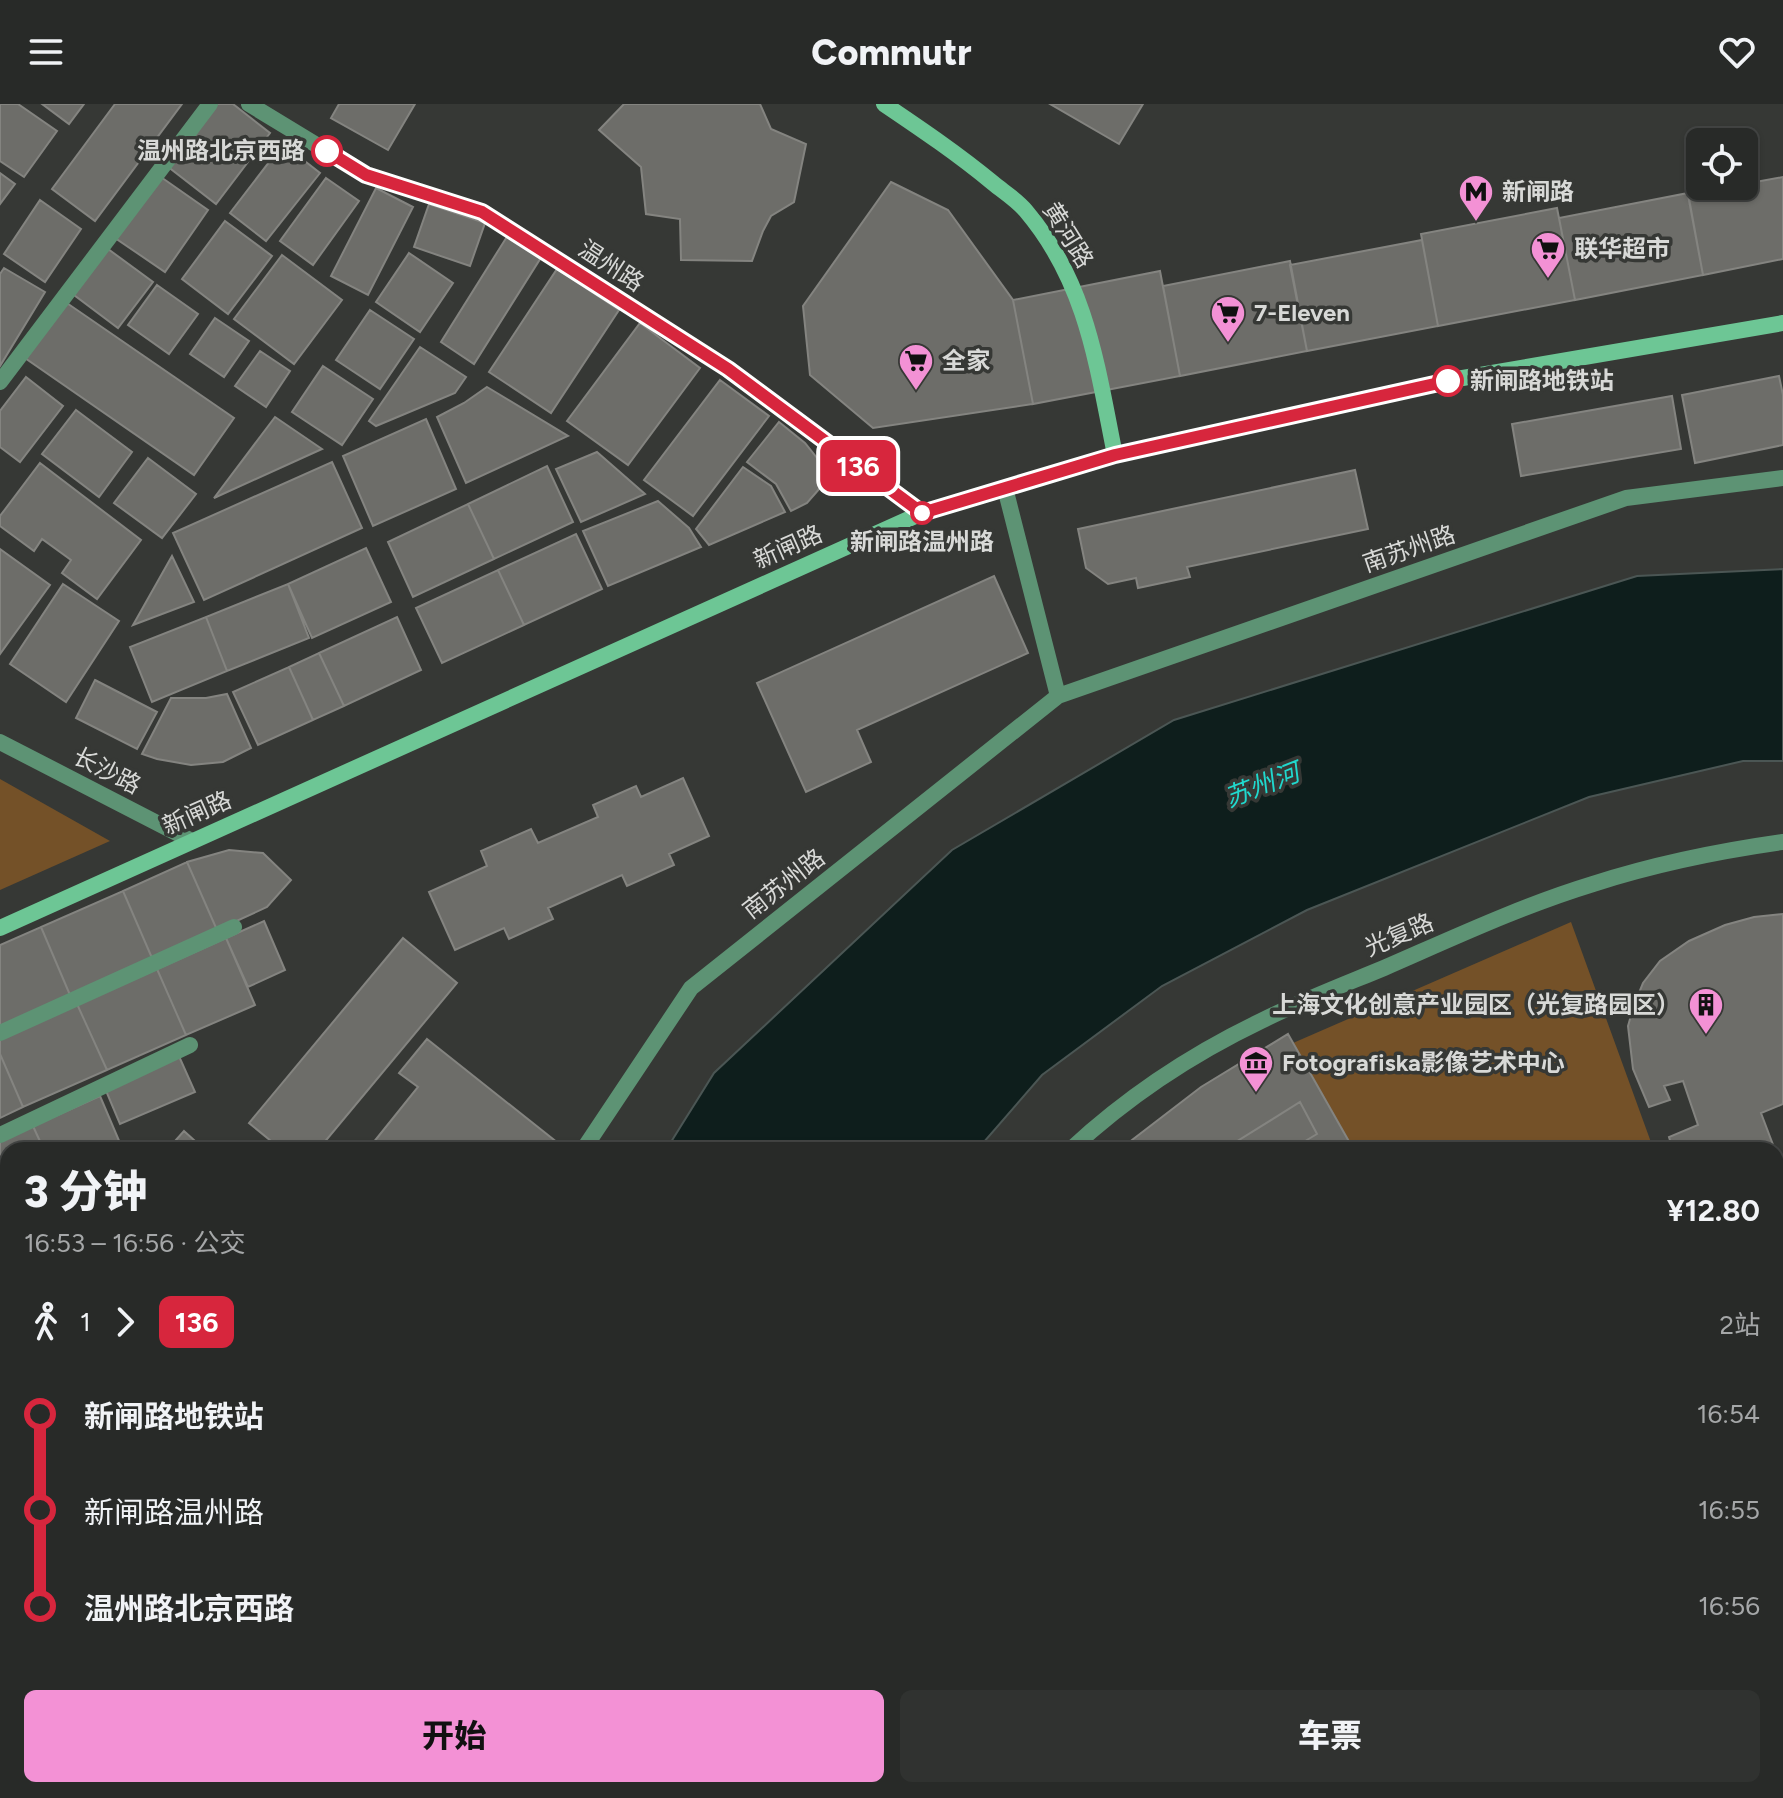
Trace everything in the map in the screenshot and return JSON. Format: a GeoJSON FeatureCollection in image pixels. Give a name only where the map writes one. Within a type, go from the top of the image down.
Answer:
{"type":"FeatureCollection","features":[{"type":"Feature","properties":{"kind":"main road","name":"黄河路"},"geometry":{"type":"LineString","coordinates":[[884,104],[959,155],[1025,208],[1060,257],[1079,300],[1092,342],[1115,455]]}},
{"type":"Feature","properties":{"kind":"main road","name":"新闸路"},"geometry":{"type":"LineString","coordinates":[[0,928],[922,513],[1115,455],[1451,380],[1783,323]]}},
{"type":"Feature","properties":{"kind":"street"},"geometry":{"type":"LineString","coordinates":[[0,382],[210,104]]}},
{"type":"Feature","properties":{"kind":"street","name":"温州路"},"geometry":{"type":"LineString","coordinates":[[249,104],[366,175],[482,212],[728,369],[922,513]]}},
{"type":"Feature","properties":{"kind":"street","name":"南苏州路"},"geometry":{"type":"LineString","coordinates":[[588,1142],[691,988],[1058,696],[1626,498],[1783,478]]}},
{"type":"Feature","properties":{"kind":"street"},"geometry":{"type":"LineString","coordinates":[[1005,488],[1058,696]]}},
{"type":"Feature","properties":{"kind":"street","name":"长沙路"},"geometry":{"type":"LineString","coordinates":[[0,742],[192,841]]}},
{"type":"Feature","properties":{"kind":"street","name":"光复路"},"geometry":{"type":"LineString","coordinates":[[1079,1142],[1111,1114],[1176,1068],[1261,1020],[1509,914],[1594,883],[1678,861],[1783,842]]}},
{"type":"Feature","properties":{"kind":"street"},"geometry":{"type":"LineString","coordinates":[[0,1033],[234,927]]}},
{"type":"Feature","properties":{"kind":"street"},"geometry":{"type":"LineString","coordinates":[[0,1135],[190,1045]]}},
{"type":"Feature","properties":{"kind":"shaded area"},"geometry":{"type":"Polygon","coordinates":[[[0,779],[110,841],[0,890],[0,779]]]}},
{"type":"Feature","properties":{"kind":"shaded area"},"geometry":{"type":"Polygon","coordinates":[[[1571,922],[1651,1142],[1349,1142],[1293,1043],[1571,922]]]}},
{"type":"Feature","properties":{"kind":"water","name":"苏州河"},"geometry":{"type":"Polygon","coordinates":[[[1783,569],[1783,761],[1743,761],[1589,797],[1307,910],[1162,986],[1042,1075],[984,1142],[671,1142],[714,1073],[952,850],[1174,720],[1637,576],[1783,569]]]}},
{"type":"Feature","properties":{"kind":"building"},"geometry":{"type":"Polygon","coordinates":[[[0,104],[18,104],[57,131],[24,177],[0,161],[0,104]]]}},
{"type":"Feature","properties":{"kind":"building"},"geometry":{"type":"Polygon","coordinates":[[[42,104],[84,104],[69,124],[42,104]]]}},
{"type":"Feature","properties":{"kind":"building"},"geometry":{"type":"Polygon","coordinates":[[[115,104],[182,104],[95,221],[52,189],[115,104]]]}},
{"type":"Feature","properties":{"kind":"building"},"geometry":{"type":"Polygon","coordinates":[[[214,104],[233,104],[270,133],[216,204],[167,166],[214,104]]]}},
{"type":"Feature","properties":{"kind":"building"},"geometry":{"type":"Polygon","coordinates":[[[339,104],[415,104],[388,150],[331,118],[339,104]]]}},
{"type":"Feature","properties":{"kind":"building"},"geometry":{"type":"Polygon","coordinates":[[[624,104],[760,104],[771,129],[806,144],[794,202],[771,216],[752,261],[681,260],[680,219],[646,214],[641,167],[599,130],[624,104]]]}},
{"type":"Feature","properties":{"kind":"building"},"geometry":{"type":"Polygon","coordinates":[[[1050,104],[1143,104],[1119,144],[1050,104]]]}},
{"type":"Feature","properties":{"kind":"building"},"geometry":{"type":"Polygon","coordinates":[[[283,144],[320,173],[266,241],[230,213],[283,144]]]}},
{"type":"Feature","properties":{"kind":"building"},"geometry":{"type":"Polygon","coordinates":[[[0,173],[15,184],[0,204],[0,173]]]}},
{"type":"Feature","properties":{"kind":"building"},"geometry":{"type":"Polygon","coordinates":[[[158,175],[208,210],[165,272],[115,238],[158,175]]]}},
{"type":"Feature","properties":{"kind":"building"},"geometry":{"type":"Polygon","coordinates":[[[1783,177],[1783,259],[1703,275],[1689,200],[1758,200],[1758,181],[1783,177]]]}},
{"type":"Feature","properties":{"kind":"building"},"geometry":{"type":"Polygon","coordinates":[[[326,178],[359,201],[313,265],[280,241],[326,178]]]}},
{"type":"Feature","properties":{"kind":"building"},"geometry":{"type":"Polygon","coordinates":[[[891,182],[948,210],[1013,300],[1033,404],[873,428],[810,375],[803,306],[891,182]]]}},
{"type":"Feature","properties":{"kind":"building"},"geometry":{"type":"Polygon","coordinates":[[[376,188],[413,207],[368,295],[331,276],[376,188]]]}},
{"type":"Feature","properties":{"kind":"building"},"geometry":{"type":"Polygon","coordinates":[[[1686,193],[1703,275],[1575,300],[1559,218],[1686,193]]]}},
{"type":"Feature","properties":{"kind":"building"},"geometry":{"type":"Polygon","coordinates":[[[40,200],[81,229],[45,282],[4,254],[40,200]]]}},
{"type":"Feature","properties":{"kind":"building"},"geometry":{"type":"Polygon","coordinates":[[[429,204],[485,223],[470,266],[414,247],[429,204]]]}},
{"type":"Feature","properties":{"kind":"building"},"geometry":{"type":"Polygon","coordinates":[[[1557,208],[1575,300],[1438,326],[1421,234],[1557,208]]]}},
{"type":"Feature","properties":{"kind":"building"},"geometry":{"type":"Polygon","coordinates":[[[225,221],[272,256],[228,314],[182,279],[225,221]]]}},
{"type":"Feature","properties":{"kind":"building"},"geometry":{"type":"Polygon","coordinates":[[[508,235],[542,256],[474,364],[441,342],[508,235]]]}},
{"type":"Feature","properties":{"kind":"building"},"geometry":{"type":"Polygon","coordinates":[[[1422,240],[1438,326],[1307,351],[1290,265],[1422,240]]]}},
{"type":"Feature","properties":{"kind":"building"},"geometry":{"type":"Polygon","coordinates":[[[104,246],[153,282],[118,328],[70,292],[104,246]]]}},
{"type":"Feature","properties":{"kind":"building"},"geometry":{"type":"Polygon","coordinates":[[[409,253],[453,283],[420,332],[376,302],[409,253]]]}},
{"type":"Feature","properties":{"kind":"building"},"geometry":{"type":"Polygon","coordinates":[[[282,255],[342,300],[294,364],[234,319],[282,255]]]}},
{"type":"Feature","properties":{"kind":"building"},"geometry":{"type":"Polygon","coordinates":[[[1290,261],[1307,351],[1180,376],[1163,286],[1290,261]]]}},
{"type":"Feature","properties":{"kind":"building"},"geometry":{"type":"Polygon","coordinates":[[[4,268],[45,292],[0,366],[0,274],[4,268]]]}},
{"type":"Feature","properties":{"kind":"building"},"geometry":{"type":"Polygon","coordinates":[[[557,269],[619,310],[551,413],[489,372],[557,269]]]}},
{"type":"Feature","properties":{"kind":"building"},"geometry":{"type":"Polygon","coordinates":[[[1160,271],[1180,376],[1033,404],[1013,300],[1160,271]]]}},
{"type":"Feature","properties":{"kind":"building"},"geometry":{"type":"Polygon","coordinates":[[[157,285],[198,314],[169,354],[128,325],[157,285]]]}},
{"type":"Feature","properties":{"kind":"building"},"geometry":{"type":"Polygon","coordinates":[[[61,299],[234,418],[194,475],[22,356],[61,299]]]}},
{"type":"Feature","properties":{"kind":"building"},"geometry":{"type":"Polygon","coordinates":[[[370,310],[414,339],[380,389],[336,360],[370,310]]]}},
{"type":"Feature","properties":{"kind":"building"},"geometry":{"type":"Polygon","coordinates":[[[215,318],[249,341],[224,377],[190,354],[215,318]]]}},
{"type":"Feature","properties":{"kind":"building"},"geometry":{"type":"Polygon","coordinates":[[[640,323],[700,368],[628,465],[567,421],[640,323]]]}},
{"type":"Feature","properties":{"kind":"building"},"geometry":{"type":"Polygon","coordinates":[[[420,347],[466,377],[455,393],[376,426],[369,421],[420,347]]]}},
{"type":"Feature","properties":{"kind":"building"},"geometry":{"type":"Polygon","coordinates":[[[260,351],[290,371],[266,407],[235,386],[260,351]]]}},
{"type":"Feature","properties":{"kind":"building"},"geometry":{"type":"Polygon","coordinates":[[[323,366],[373,399],[342,445],[292,412],[323,366]]]}},
{"type":"Feature","properties":{"kind":"building"},"geometry":{"type":"Polygon","coordinates":[[[1779,376],[1783,395],[1783,445],[1695,463],[1682,395],[1779,376]]]}},
{"type":"Feature","properties":{"kind":"building"},"geometry":{"type":"Polygon","coordinates":[[[26,377],[63,406],[20,462],[0,447],[0,411],[26,377]]]}},
{"type":"Feature","properties":{"kind":"building"},"geometry":{"type":"Polygon","coordinates":[[[720,380],[769,416],[693,516],[644,480],[720,380]]]}},
{"type":"Feature","properties":{"kind":"building"},"geometry":{"type":"Polygon","coordinates":[[[487,387],[568,436],[466,483],[437,417],[487,387]]]}},
{"type":"Feature","properties":{"kind":"building"},"geometry":{"type":"Polygon","coordinates":[[[1672,396],[1681,449],[1521,476],[1512,424],[1672,396]]]}},
{"type":"Feature","properties":{"kind":"building"},"geometry":{"type":"Polygon","coordinates":[[[76,410],[132,452],[99,497],[42,454],[76,410]]]}},
{"type":"Feature","properties":{"kind":"building"},"geometry":{"type":"Polygon","coordinates":[[[275,417],[322,449],[214,498],[275,417]]]}},
{"type":"Feature","properties":{"kind":"building"},"geometry":{"type":"Polygon","coordinates":[[[426,419],[456,489],[373,526],[343,456],[426,419]]]}},
{"type":"Feature","properties":{"kind":"building"},"geometry":{"type":"Polygon","coordinates":[[[779,422],[805,443],[817,458],[821,472],[820,488],[807,503],[791,511],[776,484],[747,462],[779,422]]]}},
{"type":"Feature","properties":{"kind":"building"},"geometry":{"type":"Polygon","coordinates":[[[597,452],[645,494],[581,522],[556,469],[597,452]]]}},
{"type":"Feature","properties":{"kind":"building"},"geometry":{"type":"Polygon","coordinates":[[[148,458],[196,494],[162,538],[114,503],[148,458]]]}},
{"type":"Feature","properties":{"kind":"building"},"geometry":{"type":"Polygon","coordinates":[[[332,462],[362,528],[204,600],[173,533],[332,462]]]}},
{"type":"Feature","properties":{"kind":"building"},"geometry":{"type":"Polygon","coordinates":[[[40,463],[141,540],[97,599],[62,573],[71,560],[42,539],[34,551],[0,526],[0,516],[40,463]]]}},
{"type":"Feature","properties":{"kind":"building"},"geometry":{"type":"Polygon","coordinates":[[[547,466],[573,522],[494,559],[468,504],[547,466]]]}},
{"type":"Feature","properties":{"kind":"building"},"geometry":{"type":"Polygon","coordinates":[[[743,467],[771,486],[785,512],[709,545],[696,529],[743,467]]]}},
{"type":"Feature","properties":{"kind":"building"},"geometry":{"type":"Polygon","coordinates":[[[1355,470],[1368,529],[1187,567],[1190,577],[1138,588],[1136,578],[1108,584],[1086,568],[1078,529],[1355,470]]]}},
{"type":"Feature","properties":{"kind":"building"},"geometry":{"type":"Polygon","coordinates":[[[658,501],[689,528],[701,547],[608,586],[583,531],[658,501]]]}},
{"type":"Feature","properties":{"kind":"building"},"geometry":{"type":"Polygon","coordinates":[[[468,504],[494,559],[413,597],[388,542],[468,504]]]}},
{"type":"Feature","properties":{"kind":"building"},"geometry":{"type":"Polygon","coordinates":[[[576,534],[602,589],[524,625],[498,570],[576,534]]]}},
{"type":"Feature","properties":{"kind":"building"},"geometry":{"type":"Polygon","coordinates":[[[366,548],[391,602],[312,638],[288,584],[366,548]]]}},
{"type":"Feature","properties":{"kind":"building"},"geometry":{"type":"Polygon","coordinates":[[[0,549],[50,585],[0,654],[0,549]]]}},
{"type":"Feature","properties":{"kind":"building"},"geometry":{"type":"Polygon","coordinates":[[[172,556],[194,602],[133,625],[172,556]]]}},
{"type":"Feature","properties":{"kind":"building"},"geometry":{"type":"Polygon","coordinates":[[[498,570],[524,625],[442,663],[416,608],[498,570]]]}},
{"type":"Feature","properties":{"kind":"building"},"geometry":{"type":"Polygon","coordinates":[[[994,576],[1028,653],[857,730],[871,762],[806,792],[757,683],[994,576]]]}},
{"type":"Feature","properties":{"kind":"building"},"geometry":{"type":"Polygon","coordinates":[[[63,584],[119,621],[66,702],[10,664],[63,584]]]}},
{"type":"Feature","properties":{"kind":"building"},"geometry":{"type":"Polygon","coordinates":[[[288,584],[309,638],[227,671],[206,617],[288,584]]]}},
{"type":"Feature","properties":{"kind":"building"},"geometry":{"type":"Polygon","coordinates":[[[206,617],[227,671],[152,702],[130,647],[206,617]]]}},
{"type":"Feature","properties":{"kind":"building"},"geometry":{"type":"Polygon","coordinates":[[[397,617],[421,670],[344,706],[319,653],[397,617]]]}},
{"type":"Feature","properties":{"kind":"building"},"geometry":{"type":"Polygon","coordinates":[[[319,653],[344,706],[313,720],[289,667],[319,653]]]}},
{"type":"Feature","properties":{"kind":"building"},"geometry":{"type":"Polygon","coordinates":[[[289,667],[313,720],[258,745],[233,692],[289,667]]]}},
{"type":"Feature","properties":{"kind":"building"},"geometry":{"type":"Polygon","coordinates":[[[95,680],[157,712],[137,749],[76,718],[95,680]]]}},
{"type":"Feature","properties":{"kind":"building"},"geometry":{"type":"Polygon","coordinates":[[[227,694],[251,748],[223,762],[191,765],[142,754],[171,698],[206,698],[227,694]]]}},
{"type":"Feature","properties":{"kind":"building"},"geometry":{"type":"Polygon","coordinates":[[[683,778],[709,836],[669,854],[674,865],[627,886],[622,875],[548,908],[553,919],[509,939],[504,928],[455,950],[429,892],[487,866],[481,851],[531,829],[538,843],[598,817],[593,805],[636,786],[641,797],[683,778]]]}},
{"type":"Feature","properties":{"kind":"building"},"geometry":{"type":"Polygon","coordinates":[[[229,850],[263,853],[291,880],[267,907],[217,930],[187,862],[229,850]]]}},
{"type":"Feature","properties":{"kind":"building"},"geometry":{"type":"Polygon","coordinates":[[[187,862],[217,930],[152,958],[123,891],[187,862]]]}},
{"type":"Feature","properties":{"kind":"building"},"geometry":{"type":"Polygon","coordinates":[[[123,891],[152,958],[70,995],[41,927],[123,891]]]}},
{"type":"Feature","properties":{"kind":"building","name":"上海文化创意产业园区（光复路园区）"},"geometry":{"type":"Polygon","coordinates":[[[1783,914],[1783,1104],[1761,1113],[1772,1142],[1671,1142],[1669,1137],[1698,1125],[1683,1081],[1664,1086],[1670,1100],[1649,1107],[1633,1069],[1628,1026],[1634,1005],[1643,983],[1660,961],[1689,941],[1725,925],[1754,917],[1783,914]]]}},
{"type":"Feature","properties":{"kind":"building"},"geometry":{"type":"Polygon","coordinates":[[[264,921],[285,970],[248,987],[226,938],[264,921]]]}},
{"type":"Feature","properties":{"kind":"building"},"geometry":{"type":"Polygon","coordinates":[[[41,927],[70,995],[0,1026],[0,945],[41,927]]]}},
{"type":"Feature","properties":{"kind":"building"},"geometry":{"type":"Polygon","coordinates":[[[226,938],[255,1005],[186,1035],[157,969],[226,938]]]}},
{"type":"Feature","properties":{"kind":"building"},"geometry":{"type":"Polygon","coordinates":[[[403,938],[457,983],[325,1142],[272,1142],[249,1123],[403,938]]]}},
{"type":"Feature","properties":{"kind":"building"},"geometry":{"type":"Polygon","coordinates":[[[157,969],[186,1035],[107,1070],[77,1004],[157,969]]]}},
{"type":"Feature","properties":{"kind":"building"},"geometry":{"type":"Polygon","coordinates":[[[77,1004],[107,1070],[23,1107],[0,1054],[0,1038],[77,1004]]]}},
{"type":"Feature","properties":{"kind":"building","name":"Fotografiska影像艺术中心"},"geometry":{"type":"Polygon","coordinates":[[[1288,1034],[1349,1142],[1129,1142],[1201,1087],[1288,1034]]]}},
{"type":"Feature","properties":{"kind":"building"},"geometry":{"type":"Polygon","coordinates":[[[427,1039],[557,1142],[374,1142],[418,1087],[399,1073],[427,1039]]]}},
{"type":"Feature","properties":{"kind":"building"},"geometry":{"type":"Polygon","coordinates":[[[0,1054],[23,1107],[0,1118],[0,1054]]]}},
{"type":"Feature","properties":{"kind":"building"},"geometry":{"type":"Polygon","coordinates":[[[178,1054],[195,1092],[120,1124],[104,1086],[178,1054]]]}},
{"type":"Feature","properties":{"kind":"building"},"geometry":{"type":"Polygon","coordinates":[[[100,1096],[120,1142],[40,1142],[33,1126],[100,1096]]]}},
{"type":"Feature","properties":{"kind":"building"},"geometry":{"type":"Polygon","coordinates":[[[1300,1102],[1317,1134],[1304,1142],[1236,1142],[1300,1102]]]}},
{"type":"Feature","properties":{"kind":"building"},"geometry":{"type":"Polygon","coordinates":[[[32,1124],[40,1142],[0,1142],[0,1138],[32,1124]]]}},
{"type":"Feature","properties":{"kind":"building"},"geometry":{"type":"Polygon","coordinates":[[[184,1131],[196,1142],[174,1142],[184,1131]]]}},
{"type":"Feature","properties":{"kind":"bus line","name":"136"},"geometry":{"type":"LineString","coordinates":[[327,151],[366,175],[482,212],[728,369],[922,513],[1115,455],[1448,381]]}},
{"type":"Feature","properties":{"kind":"place","name":"温州路北京西路"},"geometry":{"type":"Point","coordinates":[327,151]}},
{"type":"Feature","properties":{"kind":"place","name":"新闸路"},"geometry":{"type":"Point","coordinates":[1476,223]}},
{"type":"Feature","properties":{"kind":"place","name":"联华超市"},"geometry":{"type":"Point","coordinates":[1548,280]}},
{"type":"Feature","properties":{"kind":"place","name":"7-Eleven"},"geometry":{"type":"Point","coordinates":[1228,344]}},
{"type":"Feature","properties":{"kind":"place","name":"新闸路地铁站"},"geometry":{"type":"Point","coordinates":[1448,381]}},
{"type":"Feature","properties":{"kind":"place","name":"全家"},"geometry":{"type":"Point","coordinates":[916,392]}},
{"type":"Feature","properties":{"kind":"place","name":"新闸路温州路"},"geometry":{"type":"Point","coordinates":[922,513]}},
{"type":"Feature","properties":{"kind":"place","name":"上海文化创意产业园区（光复路园区）"},"geometry":{"type":"Point","coordinates":[1706,1036]}},
{"type":"Feature","properties":{"kind":"place","name":"Fotografiska影像艺术中心"},"geometry":{"type":"Point","coordinates":[1256,1094]}}]}
